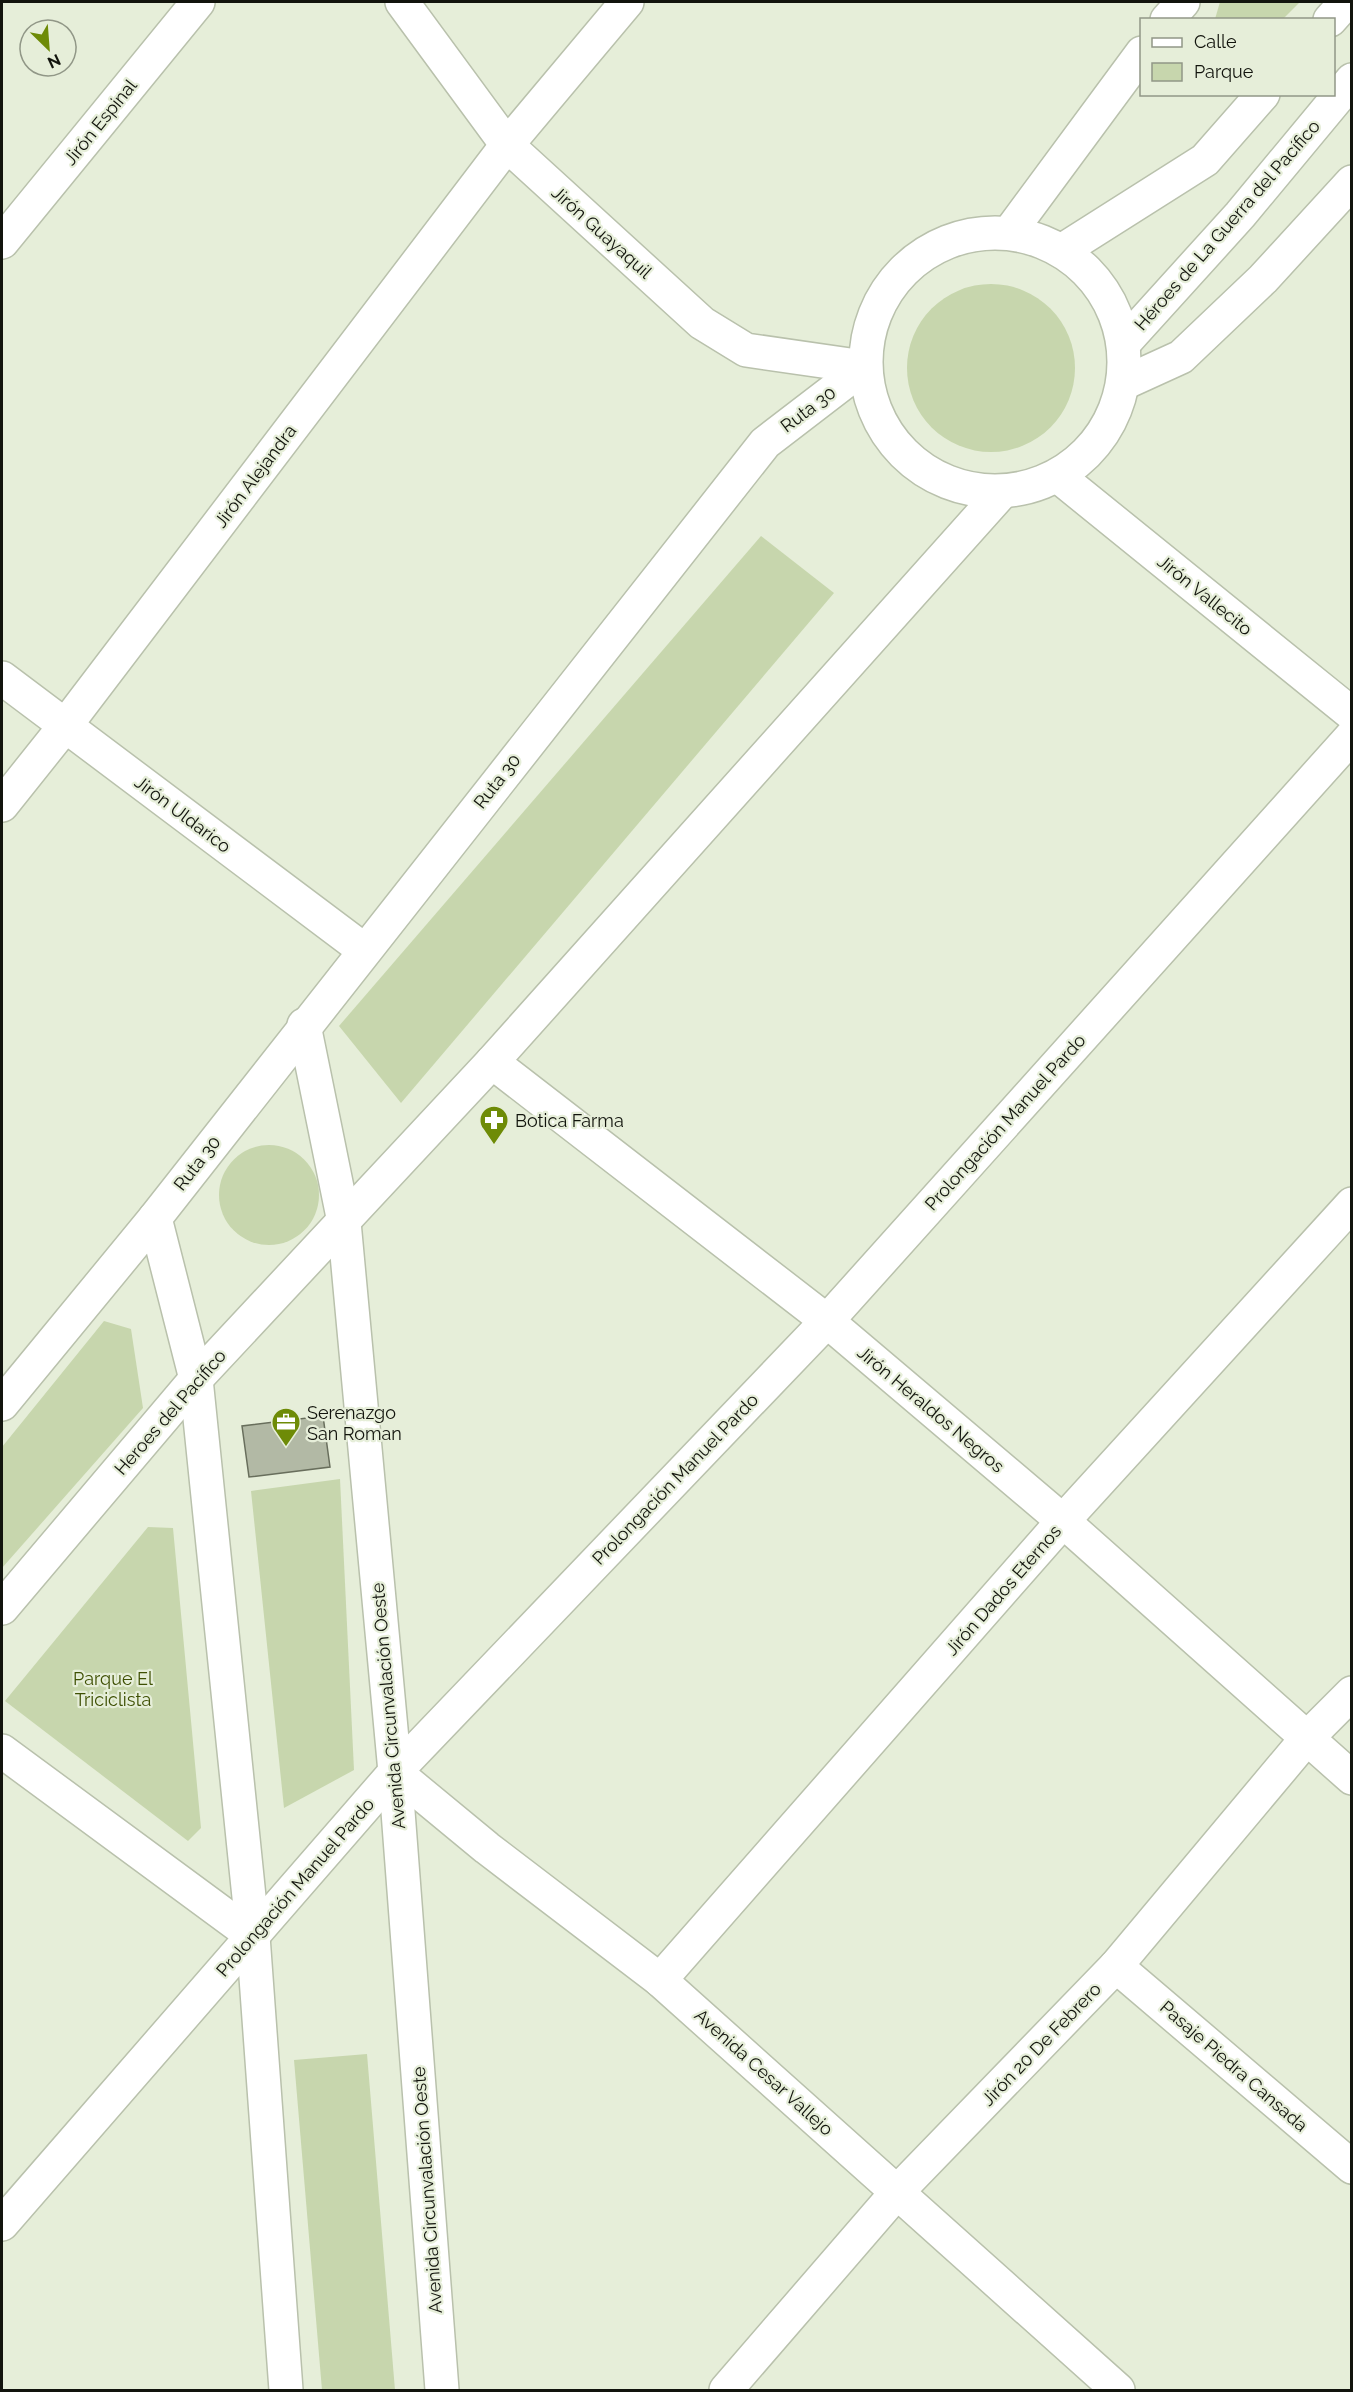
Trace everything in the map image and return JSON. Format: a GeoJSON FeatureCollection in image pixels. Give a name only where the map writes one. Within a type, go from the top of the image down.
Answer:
{"type":"FeatureCollection","features":[{"type":"Feature","properties":{"kind":"main road","name":"Jirón Espinal"},"geometry":{"type":"LineString","coordinates":[[2,242],[198,2]]}},
{"type":"Feature","properties":{"kind":"main road","name":"Jirón Guayaquil"},"geometry":{"type":"LineString","coordinates":[[402,2],[507,145],[702,323],[746,350],[864,367]]}},
{"type":"Feature","properties":{"kind":"main road","name":"Jirón Alejandra"},"geometry":{"type":"LineString","coordinates":[[2,805],[65,726],[507,145],[627,2]]}},
{"type":"Feature","properties":{"kind":"main road"},"geometry":{"type":"LineString","coordinates":[[1169,18],[1183,2]]}},
{"type":"Feature","properties":{"kind":"main road"},"geometry":{"type":"LineString","coordinates":[[1332,18],[1346,2]]}},
{"type":"Feature","properties":{"kind":"main road"},"geometry":{"type":"LineString","coordinates":[[1009,233],[1140,56]]}},
{"type":"Feature","properties":{"kind":"main road","name":"Héroes de La Guerra del Pacífico"},"geometry":{"type":"LineString","coordinates":[[1125,342],[1240,215],[1352,80]]}},
{"type":"Feature","properties":{"kind":"main road"},"geometry":{"type":"LineString","coordinates":[[1063,250],[1205,160],[1261,96]]}},
{"type":"Feature","properties":{"kind":"main road"},"geometry":{"type":"LineString","coordinates":[[1124,383],[1180,357],[1263,279],[1352,182]]}},
{"type":"Feature","properties":{"kind":"main road","name":"Héroes de La Guerra del Pacífico"},"geometry":{"type":"LineString","coordinates":[[1009,233],[1063,250],[1104,289],[1125,342],[1124,383],[1102,437],[1058,476],[1001,493],[969,490],[913,464],[875,415],[864,367],[877,306],[918,257],[946,241],[1009,233]]}},
{"type":"Feature","properties":{"kind":"main road","name":"Ruta 30"},"geometry":{"type":"LineString","coordinates":[[155,1218],[304,1025],[765,443],[864,367]]}},
{"type":"Feature","properties":{"kind":"main road","name":"Jirón Vallecito"},"geometry":{"type":"LineString","coordinates":[[1058,476],[1352,714]]}},
{"type":"Feature","properties":{"kind":"main road"},"geometry":{"type":"LineString","coordinates":[[344,1222],[492,1062],[1001,493]]}},
{"type":"Feature","properties":{"kind":"main road","name":"Jirón Uldarico"},"geometry":{"type":"LineString","coordinates":[[2,678],[364,950]]}},
{"type":"Feature","properties":{"kind":"main road","name":"Prolongación Manuel Pardo"},"geometry":{"type":"LineString","coordinates":[[2,2224],[395,1772],[827,1321],[1352,736]]}},
{"type":"Feature","properties":{"kind":"main road","name":"Avenida Circunvalación Oeste"},"geometry":{"type":"LineString","coordinates":[[304,1025],[344,1222],[395,1772],[442,2391]]}},
{"type":"Feature","properties":{"kind":"main road","name":"Jirón Heraldos Negros"},"geometry":{"type":"LineString","coordinates":[[492,1062],[827,1321],[1063,1521],[1352,1778]]}},
{"type":"Feature","properties":{"kind":"main road","name":"Jirón Dados Eternos"},"geometry":{"type":"LineString","coordinates":[[660,1980],[1063,1521],[1352,1204]]}},
{"type":"Feature","properties":{"kind":"main road"},"geometry":{"type":"LineString","coordinates":[[155,1218],[196,1379],[253,1936],[286,2391]]}},
{"type":"Feature","properties":{"kind":"main road"},"geometry":{"type":"LineString","coordinates":[[2,1404],[155,1218]]}},
{"type":"Feature","properties":{"kind":"main road","name":"Heroes del Pacífico"},"geometry":{"type":"LineString","coordinates":[[2,1608],[196,1379],[344,1222]]}},
{"type":"Feature","properties":{"kind":"main road","name":"Jirón 20 De Febrero"},"geometry":{"type":"LineString","coordinates":[[726,2391],[898,2191],[1116,1966],[1307,1738],[1352,1693]]}},
{"type":"Feature","properties":{"kind":"main road"},"geometry":{"type":"LineString","coordinates":[[2,1751],[253,1936]]}},
{"type":"Feature","properties":{"kind":"main road","name":"Avenida Cesar Vallejo"},"geometry":{"type":"LineString","coordinates":[[395,1772],[487,1848],[660,1980],[898,2191],[1118,2391]]}},
{"type":"Feature","properties":{"kind":"main road","name":"Pasaje Piedra Cansada"},"geometry":{"type":"LineString","coordinates":[[1116,1966],[1352,2167]]}},
{"type":"Feature","properties":{"kind":"green space"},"geometry":{"type":"Polygon","coordinates":[[[1220,2],[1300,2],[1284,18],[1215,18],[1220,2]]]}},
{"type":"Feature","properties":{"kind":"green space"},"geometry":{"type":"Polygon","coordinates":[[[991,284],[1007,285],[1023,290],[1051,308],[1069,336],[1074,352],[1074,384],[1069,400],[1051,428],[1023,446],[1007,451],[991,452],[975,451],[959,446],[931,428],[913,400],[908,384],[907,368],[908,352],[913,336],[931,308],[959,290],[975,285],[991,284]]]}},
{"type":"Feature","properties":{"kind":"green space"},"geometry":{"type":"Polygon","coordinates":[[[761,536],[834,593],[401,1103],[339,1026],[761,536]]]}},
{"type":"Feature","properties":{"kind":"green space"},"geometry":{"type":"Polygon","coordinates":[[[269,1145],[297,1153],[311,1167],[319,1195],[311,1223],[297,1237],[269,1245],[241,1237],[227,1223],[219,1195],[227,1167],[241,1153],[269,1145]]]}},
{"type":"Feature","properties":{"kind":"green space"},"geometry":{"type":"Polygon","coordinates":[[[104,1321],[131,1329],[143,1408],[2,1568],[2,1447],[104,1321]]]}},
{"type":"Feature","properties":{"kind":"green space"},"geometry":{"type":"Polygon","coordinates":[[[340,1479],[354,1770],[284,1808],[251,1491],[340,1479]]]}},
{"type":"Feature","properties":{"kind":"green space","name":"Parque El Triciclista"},"geometry":{"type":"Polygon","coordinates":[[[148,1527],[173,1528],[201,1828],[188,1841],[5,1701],[148,1527]]]}},
{"type":"Feature","properties":{"kind":"green space"},"geometry":{"type":"Polygon","coordinates":[[[367,2054],[395,2390],[322,2390],[294,2060],[367,2054]]]}},
{"type":"Feature","properties":{"kind":"building","name":"Serenazgo San Roman"},"geometry":{"type":"Polygon","coordinates":[[[323,1416],[330,1467],[249,1477],[242,1426],[323,1416]]]}},
{"type":"Feature","properties":{"kind":"place","name":"Botica Farma"},"geometry":{"type":"Point","coordinates":[494,1146]}},
{"type":"Feature","properties":{"kind":"place","name":"Serenazgo San Roman"},"geometry":{"type":"Point","coordinates":[286,1448]}}]}
